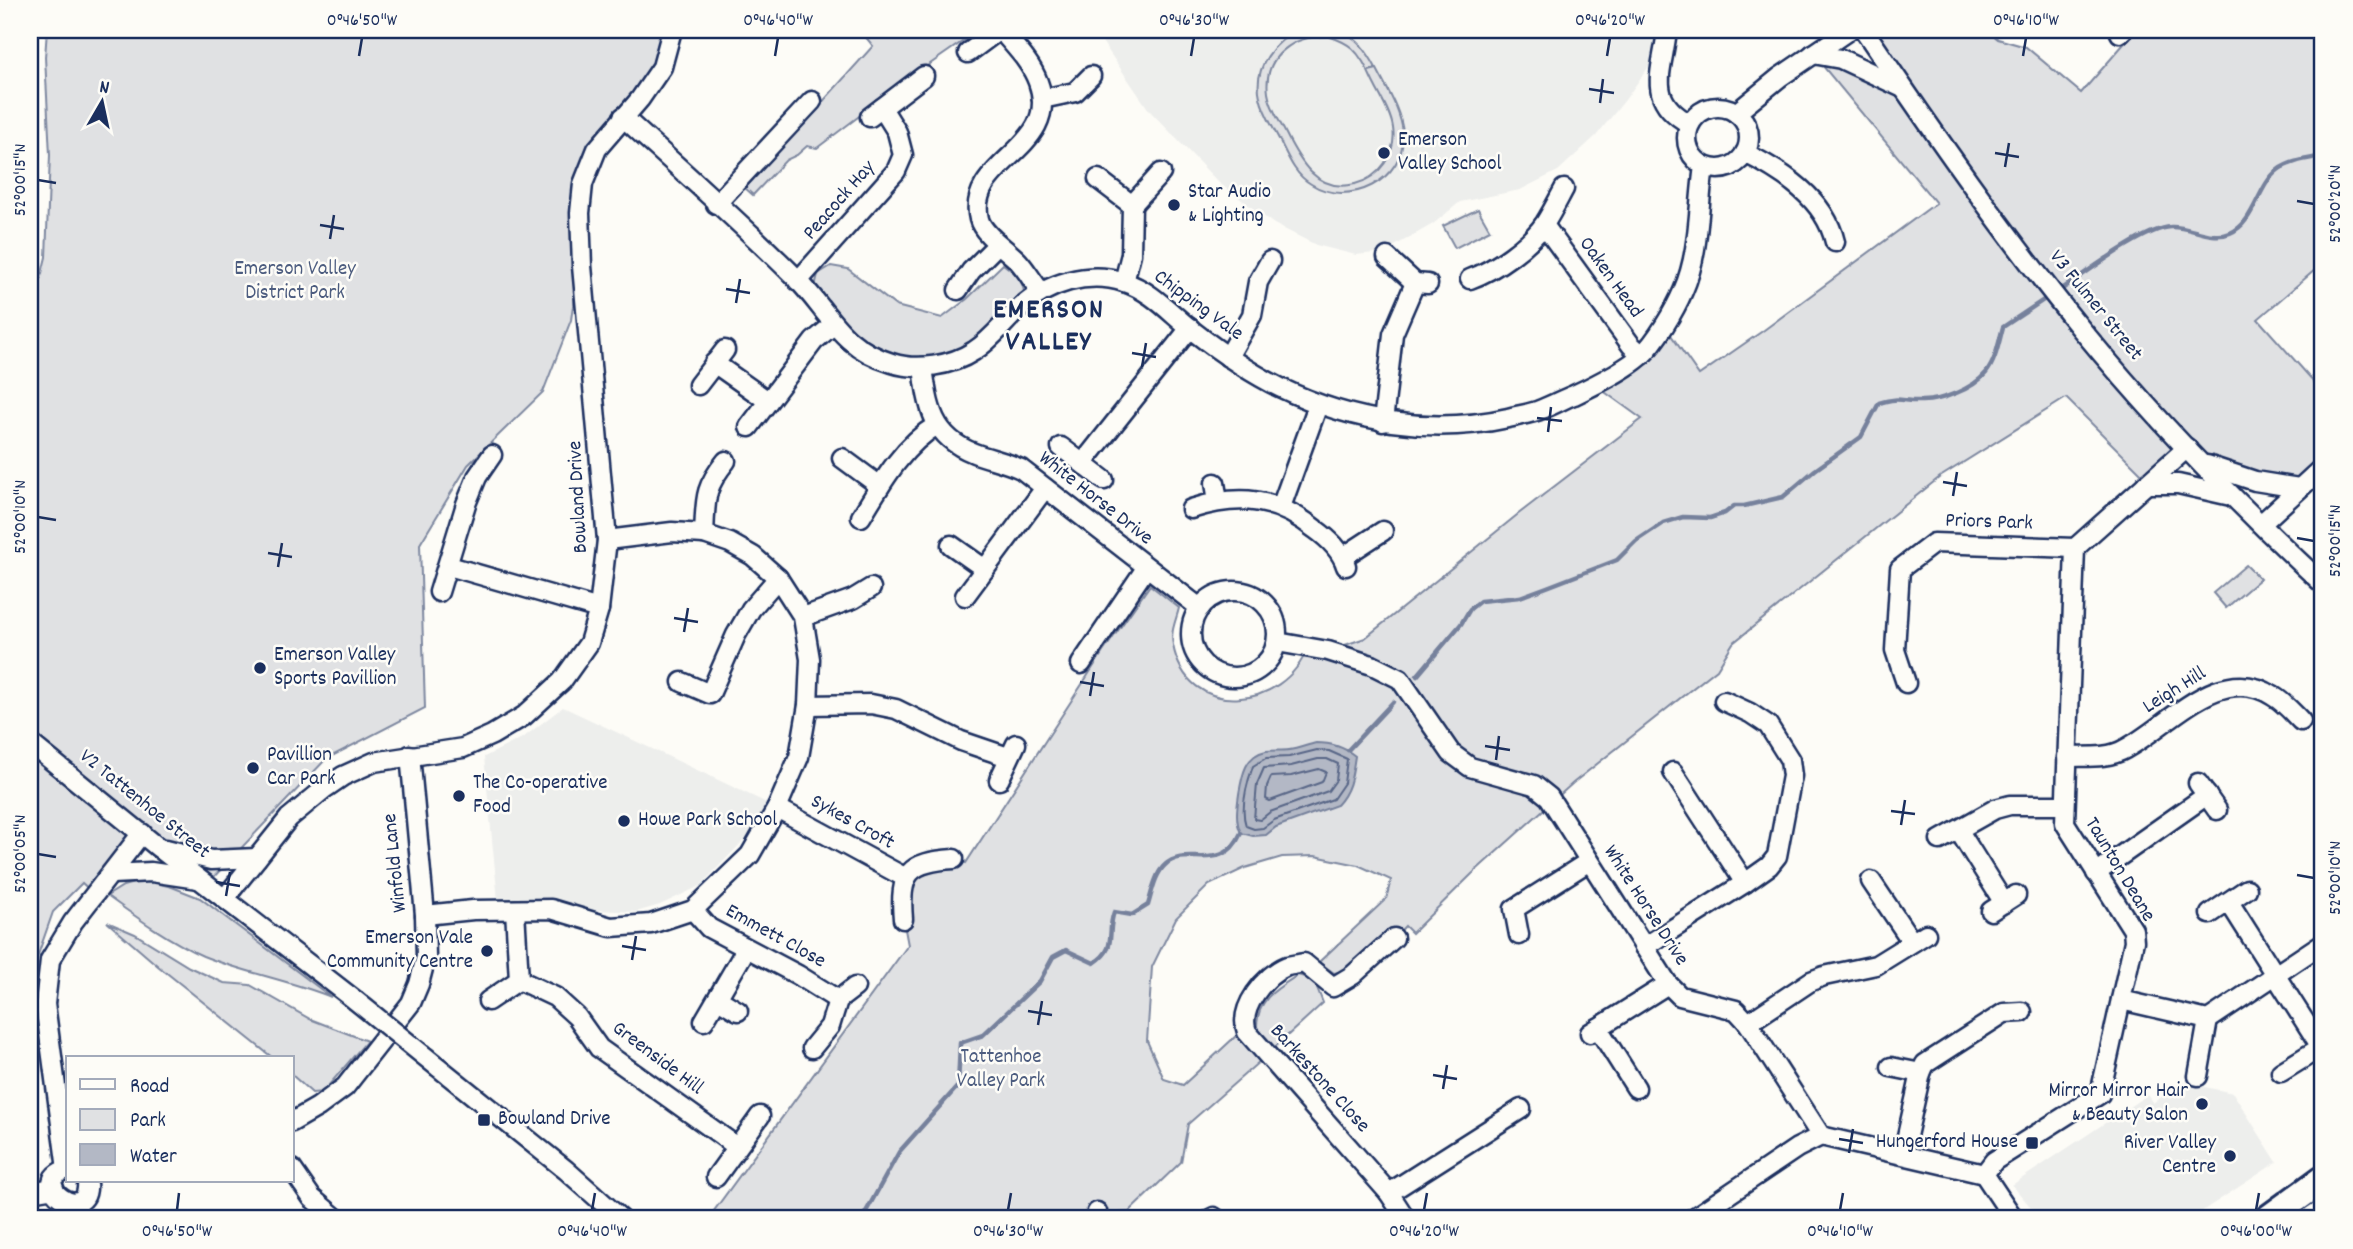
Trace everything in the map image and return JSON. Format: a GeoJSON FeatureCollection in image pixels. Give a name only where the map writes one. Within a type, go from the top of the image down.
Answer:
{"type":"FeatureCollection","features":[{"type":"Feature","properties":{"kind":"highway"},"geometry":{"type":"LineString","coordinates":[[2268,1219],[2323,1179]]}},
{"type":"Feature","properties":{"kind":"highway"},"geometry":{"type":"LineString","coordinates":[[2314,1219],[2323,1213]]}},
{"type":"Feature","properties":{"kind":"street"},"geometry":{"type":"LineString","coordinates":[[968,52],[1000,30],[1032,68],[1039,84],[1042,99],[1040,117],[1031,138],[988,177],[979,198],[979,221],[998,244],[1019,262],[1041,292]]}},
{"type":"Feature","properties":{"kind":"street"},"geometry":{"type":"LineString","coordinates":[[1667,30],[1658,75],[1660,90],[1677,117],[1690,124]]}},
{"type":"Feature","properties":{"kind":"street"},"geometry":{"type":"LineString","coordinates":[[1736,114],[1780,77],[1849,30]]}},
{"type":"Feature","properties":{"kind":"street","name":"V3 Fulmer Street"},"geometry":{"type":"LineString","coordinates":[[1864,30],[1903,88],[2081,328],[2201,463],[2318,579]]}},
{"type":"Feature","properties":{"kind":"street","name":"Bowland Drive"},"geometry":{"type":"LineString","coordinates":[[225,898],[289,818],[324,789],[343,776],[374,762],[463,747],[492,735],[524,716],[562,681],[589,643],[599,609],[607,540],[582,266],[580,213],[583,184],[597,149],[640,99],[663,67],[666,35]]}},
{"type":"Feature","properties":{"kind":"street"},"geometry":{"type":"LineString","coordinates":[[1813,54],[1842,59],[1903,88]]}},
{"type":"Feature","properties":{"kind":"street","name":"Peacock Hay"},"geometry":{"type":"LineString","coordinates":[[798,281],[896,171],[903,155],[897,132],[876,113],[924,76]]}},
{"type":"Feature","properties":{"kind":"street"},"geometry":{"type":"LineString","coordinates":[[1042,99],[1075,92],[1091,76]]}},
{"type":"Feature","properties":{"kind":"street"},"geometry":{"type":"LineString","coordinates":[[716,204],[785,116],[812,100]]}},
{"type":"Feature","properties":{"kind":"street"},"geometry":{"type":"LineString","coordinates":[[1711,108],[1728,109],[1736,114],[1746,127],[1749,136],[1745,153],[1739,161],[1722,169],[1704,166],[1690,152],[1690,124],[1702,112],[1711,108]]}},
{"type":"Feature","properties":{"kind":"street","name":"Chipping Vale"},"geometry":{"type":"LineString","coordinates":[[623,117],[798,281],[849,342],[893,363],[923,367],[952,361],[972,352],[991,338],[1019,309],[1041,292],[1072,279],[1096,277],[1124,282],[1155,297],[1228,357],[1277,386],[1318,405],[1383,422],[1437,426],[1489,422],[1540,410],[1595,385],[1642,355],[1664,325],[1684,289],[1695,242],[1704,166]]}},
{"type":"Feature","properties":{"kind":"street"},"geometry":{"type":"LineString","coordinates":[[1745,153],[1788,178],[1812,199],[1831,224],[1835,243]]}},
{"type":"Feature","properties":{"kind":"street"},"geometry":{"type":"LineString","coordinates":[[1124,282],[1131,254],[1132,205],[1161,173]]}},
{"type":"Feature","properties":{"kind":"street"},"geometry":{"type":"LineString","coordinates":[[1098,179],[1132,205]]}},
{"type":"Feature","properties":{"kind":"street"},"geometry":{"type":"LineString","coordinates":[[1476,273],[1504,261],[1544,225],[1564,189]]}},
{"type":"Feature","properties":{"kind":"street","name":"Oaken Head"},"geometry":{"type":"LineString","coordinates":[[1544,225],[1631,345],[1642,355]]}},
{"type":"Feature","properties":{"kind":"street"},"geometry":{"type":"LineString","coordinates":[[958,290],[971,271],[998,244]]}},
{"type":"Feature","properties":{"kind":"street"},"geometry":{"type":"LineString","coordinates":[[1383,422],[1393,334],[1422,284],[1387,257]]}},
{"type":"Feature","properties":{"kind":"street"},"geometry":{"type":"LineString","coordinates":[[1228,357],[1252,315],[1258,282],[1270,261]]}},
{"type":"Feature","properties":{"kind":"street"},"geometry":{"type":"LineString","coordinates":[[749,427],[814,341],[833,325]]}},
{"type":"Feature","properties":{"kind":"street"},"geometry":{"type":"LineString","coordinates":[[1083,463],[1190,328]]}},
{"type":"Feature","properties":{"kind":"street"},"geometry":{"type":"LineString","coordinates":[[698,385],[720,357],[768,401]]}},
{"type":"Feature","properties":{"kind":"street"},"geometry":{"type":"LineString","coordinates":[[861,517],[880,486],[915,440],[937,425],[928,405],[923,367]]}},
{"type":"Feature","properties":{"kind":"street"},"geometry":{"type":"LineString","coordinates":[[1282,507],[1318,405]]}},
{"type":"Feature","properties":{"kind":"street","name":"White Horse Drive"},"geometry":{"type":"LineString","coordinates":[[937,425],[952,440],[972,452],[1007,462],[1021,470],[1200,608]]}},
{"type":"Feature","properties":{"kind":"street"},"geometry":{"type":"LineString","coordinates":[[1061,447],[1104,480]]}},
{"type":"Feature","properties":{"kind":"street"},"geometry":{"type":"LineString","coordinates":[[2076,548],[2188,448]]}},
{"type":"Feature","properties":{"kind":"street"},"geometry":{"type":"LineString","coordinates":[[439,592],[473,486],[492,455]]}},
{"type":"Feature","properties":{"kind":"street"},"geometry":{"type":"LineString","coordinates":[[842,458],[880,486]]}},
{"type":"Feature","properties":{"kind":"street"},"geometry":{"type":"LineString","coordinates":[[704,534],[710,480],[726,461]]}},
{"type":"Feature","properties":{"kind":"street"},"geometry":{"type":"LineString","coordinates":[[2201,463],[2255,481],[2299,488]]}},
{"type":"Feature","properties":{"kind":"street"},"geometry":{"type":"LineString","coordinates":[[2261,524],[2323,467]]}},
{"type":"Feature","properties":{"kind":"street"},"geometry":{"type":"LineString","coordinates":[[2147,484],[2178,484],[2234,497]]}},
{"type":"Feature","properties":{"kind":"street"},"geometry":{"type":"LineString","coordinates":[[965,596],[1045,488]]}},
{"type":"Feature","properties":{"kind":"street"},"geometry":{"type":"LineString","coordinates":[[1191,509],[1216,492],[1282,507],[1331,540],[1344,562],[1383,531]]}},
{"type":"Feature","properties":{"kind":"street"},"geometry":{"type":"LineString","coordinates":[[425,915],[472,910],[551,909],[611,927],[651,924],[693,910],[750,855],[777,808],[799,757],[808,705],[810,659],[803,617],[778,578],[753,555],[730,543],[704,534],[672,532],[607,540]]}},
{"type":"Feature","properties":{"kind":"street","name":"Priors Park"},"geometry":{"type":"LineString","coordinates":[[1906,682],[1895,650],[1900,569],[1934,543],[2076,548]]}},
{"type":"Feature","properties":{"kind":"street"},"geometry":{"type":"LineString","coordinates":[[951,545],[985,569]]}},
{"type":"Feature","properties":{"kind":"street","name":"Taunton Deane"},"geometry":{"type":"LineString","coordinates":[[1984,1174],[1994,1161],[2100,1094],[2134,941],[2133,930],[2065,823],[2076,548]]}},
{"type":"Feature","properties":{"kind":"street"},"geometry":{"type":"LineString","coordinates":[[449,566],[599,609]]}},
{"type":"Feature","properties":{"kind":"street"},"geometry":{"type":"LineString","coordinates":[[1081,664],[1091,635],[1146,568]]}},
{"type":"Feature","properties":{"kind":"street"},"geometry":{"type":"LineString","coordinates":[[682,682],[710,694],[736,657],[751,609],[778,578]]}},
{"type":"Feature","properties":{"kind":"street"},"geometry":{"type":"LineString","coordinates":[[803,617],[857,606],[871,588]]}},
{"type":"Feature","properties":{"kind":"street"},"geometry":{"type":"LineString","coordinates":[[1238,591],[1252,595],[1264,603],[1273,614],[1277,642],[1268,661],[1251,674],[1224,676],[1200,661],[1191,635],[1193,621],[1210,598],[1224,592],[1238,591]]}},
{"type":"Feature","properties":{"kind":"street","name":"White Horse Drive"},"geometry":{"type":"LineString","coordinates":[[1277,642],[1341,655],[1372,665],[1400,679],[1451,753],[1470,767],[1534,785],[1549,797],[1668,984],[1680,996],[1736,1010],[1748,1023],[1821,1136]]}},
{"type":"Feature","properties":{"kind":"street","name":"Leigh Hill"},"geometry":{"type":"LineString","coordinates":[[2067,757],[2107,755],[2124,751],[2206,695],[2226,686],[2252,686],[2274,696],[2301,722]]}},
{"type":"Feature","properties":{"kind":"street"},"geometry":{"type":"LineString","coordinates":[[1644,947],[1745,883],[1769,866],[1777,856],[1790,787],[1790,760],[1768,725],[1724,701]]}},
{"type":"Feature","properties":{"kind":"street"},"geometry":{"type":"LineString","coordinates":[[808,705],[871,704],[896,709],[961,741],[1012,750],[999,780]]}},
{"type":"Feature","properties":{"kind":"street","name":"V2 Tattenhoe Street"},"geometry":{"type":"LineString","coordinates":[[30,743],[159,848],[355,1000],[566,1170],[621,1219]]}},
{"type":"Feature","properties":{"kind":"street","name":"Winfold Lane"},"geometry":{"type":"LineString","coordinates":[[294,1121],[345,1087],[411,1003],[419,984],[426,957],[425,915],[410,755]]}},
{"type":"Feature","properties":{"kind":"street"},"geometry":{"type":"LineString","coordinates":[[1673,772],[1745,883]]}},
{"type":"Feature","properties":{"kind":"street"},"geometry":{"type":"LineString","coordinates":[[2096,873],[2207,796]]}},
{"type":"Feature","properties":{"kind":"street"},"geometry":{"type":"LineString","coordinates":[[1940,840],[1994,809],[2010,805],[2064,805]]}},
{"type":"Feature","properties":{"kind":"street","name":"Sykes Croft"},"geometry":{"type":"LineString","coordinates":[[777,808],[905,878]]}},
{"type":"Feature","properties":{"kind":"street"},"geometry":{"type":"LineString","coordinates":[[1959,831],[2004,903]]}},
{"type":"Feature","properties":{"kind":"street"},"geometry":{"type":"LineString","coordinates":[[66,1155],[45,1004],[50,960],[74,922],[142,833]]}},
{"type":"Feature","properties":{"kind":"street"},"geometry":{"type":"LineString","coordinates":[[159,848],[211,859],[257,858]]}},
{"type":"Feature","properties":{"kind":"street"},"geometry":{"type":"LineString","coordinates":[[903,919],[901,895],[905,878],[923,864],[954,859]]}},
{"type":"Feature","properties":{"kind":"street"},"geometry":{"type":"LineString","coordinates":[[1519,935],[1514,909],[1588,862]]}},
{"type":"Feature","properties":{"kind":"street"},"geometry":{"type":"LineString","coordinates":[[111,874],[151,872],[200,879]]}},
{"type":"Feature","properties":{"kind":"street"},"geometry":{"type":"LineString","coordinates":[[1748,1023],[1811,981],[1876,965],[1919,938],[1871,880]]}},
{"type":"Feature","properties":{"kind":"street"},"geometry":{"type":"LineString","coordinates":[[2210,914],[2247,889]]}},
{"type":"Feature","properties":{"kind":"street"},"geometry":{"type":"LineString","coordinates":[[2228,902],[2322,1047],[2281,1072]]}},
{"type":"Feature","properties":{"kind":"street"},"geometry":{"type":"LineString","coordinates":[[488,1001],[519,980],[515,910]]}},
{"type":"Feature","properties":{"kind":"street","name":"Emmett Close"},"geometry":{"type":"LineString","coordinates":[[693,910],[709,928],[798,975],[838,1000]]}},
{"type":"Feature","properties":{"kind":"street","name":"Barkestone Close"},"geometry":{"type":"LineString","coordinates":[[1394,938],[1353,975],[1333,987],[1304,963],[1287,967],[1266,981],[1248,1005],[1244,1025],[1247,1032],[1389,1193],[1406,1219]]}},
{"type":"Feature","properties":{"kind":"street"},"geometry":{"type":"LineString","coordinates":[[2198,1076],[2208,1020],[2323,943]]}},
{"type":"Feature","properties":{"kind":"street"},"geometry":{"type":"LineString","coordinates":[[704,1021],[746,949]]}},
{"type":"Feature","properties":{"kind":"street","name":"Greenside Hill"},"geometry":{"type":"LineString","coordinates":[[519,980],[555,997],[576,1017],[599,1048],[736,1146]]}},
{"type":"Feature","properties":{"kind":"street"},"geometry":{"type":"LineString","coordinates":[[1636,1088],[1594,1030],[1668,984]]}},
{"type":"Feature","properties":{"kind":"street"},"geometry":{"type":"LineString","coordinates":[[812,1048],[830,1026],[838,1000],[855,988]]}},
{"type":"Feature","properties":{"kind":"street"},"geometry":{"type":"LineString","coordinates":[[718,999],[738,1011]]}},
{"type":"Feature","properties":{"kind":"street"},"geometry":{"type":"LineString","coordinates":[[2121,1000],[2208,1020]]}},
{"type":"Feature","properties":{"kind":"street"},"geometry":{"type":"LineString","coordinates":[[1903,1154],[1921,1073],[1926,1064],[2004,1013],[2022,1012]]}},
{"type":"Feature","properties":{"kind":"street"},"geometry":{"type":"LineString","coordinates":[[1891,1067],[1921,1073]]}},
{"type":"Feature","properties":{"kind":"street"},"geometry":{"type":"LineString","coordinates":[[1389,1193],[1521,1110]]}},
{"type":"Feature","properties":{"kind":"street"},"geometry":{"type":"LineString","coordinates":[[716,1177],[760,1116]]}},
{"type":"Feature","properties":{"kind":"street"},"geometry":{"type":"LineString","coordinates":[[1692,1219],[1797,1148],[1821,1136],[1984,1174],[2014,1219]]}},
{"type":"Feature","properties":{"kind":"street"},"geometry":{"type":"LineString","coordinates":[[66,1170],[58,1174],[54,1188],[58,1197],[73,1211],[91,1182]]}},
{"type":"Feature","properties":{"kind":"street"},"geometry":{"type":"LineString","coordinates":[[294,1172],[312,1198],[337,1219]]}},
{"type":"Feature","properties":{"kind":"street"},"geometry":{"type":"LineString","coordinates":[[30,1192],[54,1188]]}},
{"type":"Feature","properties":{"kind":"shaded area","name":"Emerson Valley School"},"geometry":{"type":"Polygon","coordinates":[[[1094,30],[1660,30],[1650,65],[1625,100],[1596,136],[1558,171],[1520,190],[1460,202],[1433,224],[1384,252],[1356,255],[1316,245],[1274,224],[1219,183],[1149,110],[1094,30]]]}},
{"type":"Feature","properties":{"kind":"shaded area","name":"Howe Park School"},"geometry":{"type":"Polygon","coordinates":[[[563,707],[767,803],[746,838],[700,886],[660,905],[636,912],[577,909],[547,901],[498,901],[484,757],[524,737],[563,707]]]}},
{"type":"Feature","properties":{"kind":"shaded area"},"geometry":{"type":"Polygon","coordinates":[[[2181,1082],[2233,1093],[2277,1162],[2190,1219],[2041,1219],[2012,1185],[2147,1095],[2153,1103],[2181,1082]]]}},
{"type":"Feature","properties":{"kind":"green space","name":"Emerson Valley District Park"},"geometry":{"type":"Polygon","coordinates":[[[47,30],[664,30],[665,54],[614,118],[589,192],[571,320],[543,392],[468,465],[420,544],[425,708],[326,759],[207,884],[30,733],[30,321],[46,257],[50,155],[45,57],[47,30]]]}},
{"type":"Feature","properties":{"kind":"green space"},"geometry":{"type":"Polygon","coordinates":[[[860,30],[979,30],[817,148],[807,146],[786,160],[753,195],[745,188],[873,46],[860,30]]]}},
{"type":"Feature","properties":{"kind":"green space"},"geometry":{"type":"Polygon","coordinates":[[[1300,30],[1327,30],[1346,34],[1361,45],[1376,68],[1369,71],[1377,69],[1397,108],[1403,133],[1401,150],[1395,165],[1385,177],[1372,186],[1341,193],[1326,191],[1305,180],[1289,159],[1263,108],[1259,86],[1268,56],[1300,30]],[[1328,36],[1304,39],[1284,50],[1271,68],[1268,93],[1290,143],[1303,163],[1320,179],[1342,186],[1364,181],[1379,170],[1389,156],[1394,138],[1390,117],[1365,65],[1349,46],[1328,36]]]}},
{"type":"Feature","properties":{"kind":"green space","name":"Tattenhoe Valley Park"},"geometry":{"type":"Polygon","coordinates":[[[1864,30],[1987,30],[1998,39],[2026,47],[2081,93],[2136,30],[2323,30],[2323,263],[2258,319],[2323,392],[2323,467],[2299,488],[2255,481],[2187,448],[2146,478],[2066,398],[1940,477],[1733,643],[1717,669],[1573,783],[1472,874],[1412,933],[1405,926],[1363,962],[1334,973],[1319,962],[1386,899],[1391,880],[1358,865],[1315,856],[1282,857],[1245,868],[1209,885],[1176,918],[1152,967],[1147,1041],[1164,1079],[1183,1085],[1237,1035],[1260,1061],[1188,1124],[1181,1162],[1129,1212],[1050,1219],[708,1219],[908,945],[903,919],[906,878],[954,859],[966,863],[1103,652],[1150,585],[1179,608],[1173,631],[1173,645],[1182,670],[1197,686],[1216,696],[1237,698],[1258,695],[1279,684],[1296,668],[1308,647],[1328,651],[1365,638],[1517,515],[1642,419],[1595,385],[1664,325],[1699,375],[1936,203],[1813,54],[1902,87],[1864,30]]]}},
{"type":"Feature","properties":{"kind":"green space"},"geometry":{"type":"Polygon","coordinates":[[[1478,209],[1490,230],[1455,248],[1443,226],[1478,209]]]}},
{"type":"Feature","properties":{"kind":"green space"},"geometry":{"type":"Polygon","coordinates":[[[1003,264],[1020,280],[1024,294],[999,321],[971,344],[955,353],[920,361],[901,359],[870,349],[849,331],[814,291],[818,274],[831,266],[848,269],[896,306],[942,318],[967,299],[1003,264]]]}},
{"type":"Feature","properties":{"kind":"green space"},"geometry":{"type":"Polygon","coordinates":[[[2246,565],[2260,579],[2226,608],[2213,593],[2246,565]]]}},
{"type":"Feature","properties":{"kind":"green space"},"geometry":{"type":"Polygon","coordinates":[[[30,743],[142,833],[94,894],[82,883],[53,912],[33,969],[30,989],[30,743]]]}},
{"type":"Feature","properties":{"kind":"green space"},"geometry":{"type":"Polygon","coordinates":[[[144,880],[200,898],[331,997],[203,956],[142,921],[107,896],[123,886],[144,880]]]}},
{"type":"Feature","properties":{"kind":"green space"},"geometry":{"type":"Polygon","coordinates":[[[107,922],[135,934],[189,967],[224,983],[250,985],[310,1019],[367,1041],[323,1092],[312,1093],[294,1077],[294,1056],[270,1056],[107,922]]]}},
{"type":"Feature","properties":{"kind":"green space"},"geometry":{"type":"Polygon","coordinates":[[[1298,975],[1314,980],[1323,1003],[1275,1047],[1257,1028],[1260,1009],[1275,990],[1298,975]]]}},
{"type":"Feature","properties":{"kind":"water"},"geometry":{"type":"Polygon","coordinates":[[[1316,743],[1337,746],[1355,756],[1348,788],[1337,805],[1276,827],[1266,835],[1241,833],[1237,819],[1238,804],[1246,767],[1253,757],[1266,751],[1292,749],[1316,743]]]}},
{"type":"Feature","properties":{"kind":"waterway"},"geometry":{"type":"LineString","coordinates":[[2056,293],[2130,244],[2159,229],[2178,227],[2215,235],[2230,233],[2245,221],[2265,185],[2278,170],[2294,162],[2323,156]]}},
{"type":"Feature","properties":{"kind":"waterway"},"geometry":{"type":"LineString","coordinates":[[2317,198],[2323,173]]}},
{"type":"Feature","properties":{"kind":"waterway"},"geometry":{"type":"LineString","coordinates":[[1417,676],[1461,624],[1470,609],[1480,601],[1520,597],[1617,560],[1636,541],[1663,523],[1683,517],[1710,518],[1725,513],[1734,506],[1783,497],[1861,437],[1879,403],[1892,400],[1938,399],[1973,384],[1986,373],[1992,363],[2003,327],[2048,297]]}},
{"type":"Feature","properties":{"kind":"waterway"},"geometry":{"type":"LineString","coordinates":[[1348,750],[1393,702]]}},
{"type":"Feature","properties":{"kind":"waterway"},"geometry":{"type":"LineString","coordinates":[[862,1219],[899,1152],[958,1086],[960,1043],[983,1035],[1040,981],[1053,957],[1066,950],[1094,963],[1101,957],[1109,946],[1114,912],[1132,915],[1148,905],[1156,878],[1165,865],[1183,857],[1224,853],[1233,846],[1241,833]]}},
{"type":"Feature","properties":{"kind":"place","name":"Emerson Valley School"},"geometry":{"type":"Point","coordinates":[1384,153]}},
{"type":"Feature","properties":{"kind":"place","name":"Star Audio & Lighting"},"geometry":{"type":"Point","coordinates":[1174,205]}},
{"type":"Feature","properties":{"kind":"place","name":"Emerson Valley Sports Pavillion"},"geometry":{"type":"Point","coordinates":[260,668]}},
{"type":"Feature","properties":{"kind":"place","name":"Pavillion Car Park"},"geometry":{"type":"Point","coordinates":[253,768]}},
{"type":"Feature","properties":{"kind":"place","name":"The Co-operative Food"},"geometry":{"type":"Point","coordinates":[459,796]}},
{"type":"Feature","properties":{"kind":"place","name":"Howe Park School"},"geometry":{"type":"Point","coordinates":[624,821]}},
{"type":"Feature","properties":{"kind":"place","name":"Emerson Vale Community Centre"},"geometry":{"type":"Point","coordinates":[487,951]}},
{"type":"Feature","properties":{"kind":"place","name":"Mirror Mirror Hair & Beauty Salon"},"geometry":{"type":"Point","coordinates":[2202,1104]}},
{"type":"Feature","properties":{"kind":"place","name":"Bowland Drive"},"geometry":{"type":"Point","coordinates":[484,1120]}},
{"type":"Feature","properties":{"kind":"place","name":"Hungerford House"},"geometry":{"type":"Point","coordinates":[2032,1143]}},
{"type":"Feature","properties":{"kind":"place","name":"River Valley Centre"},"geometry":{"type":"Point","coordinates":[2230,1156]}},
{"type":"Feature","properties":{"kind":"district","name":"EMERSON VALLEY"},"geometry":{"type":"Point","coordinates":[1049,328]}}]}
